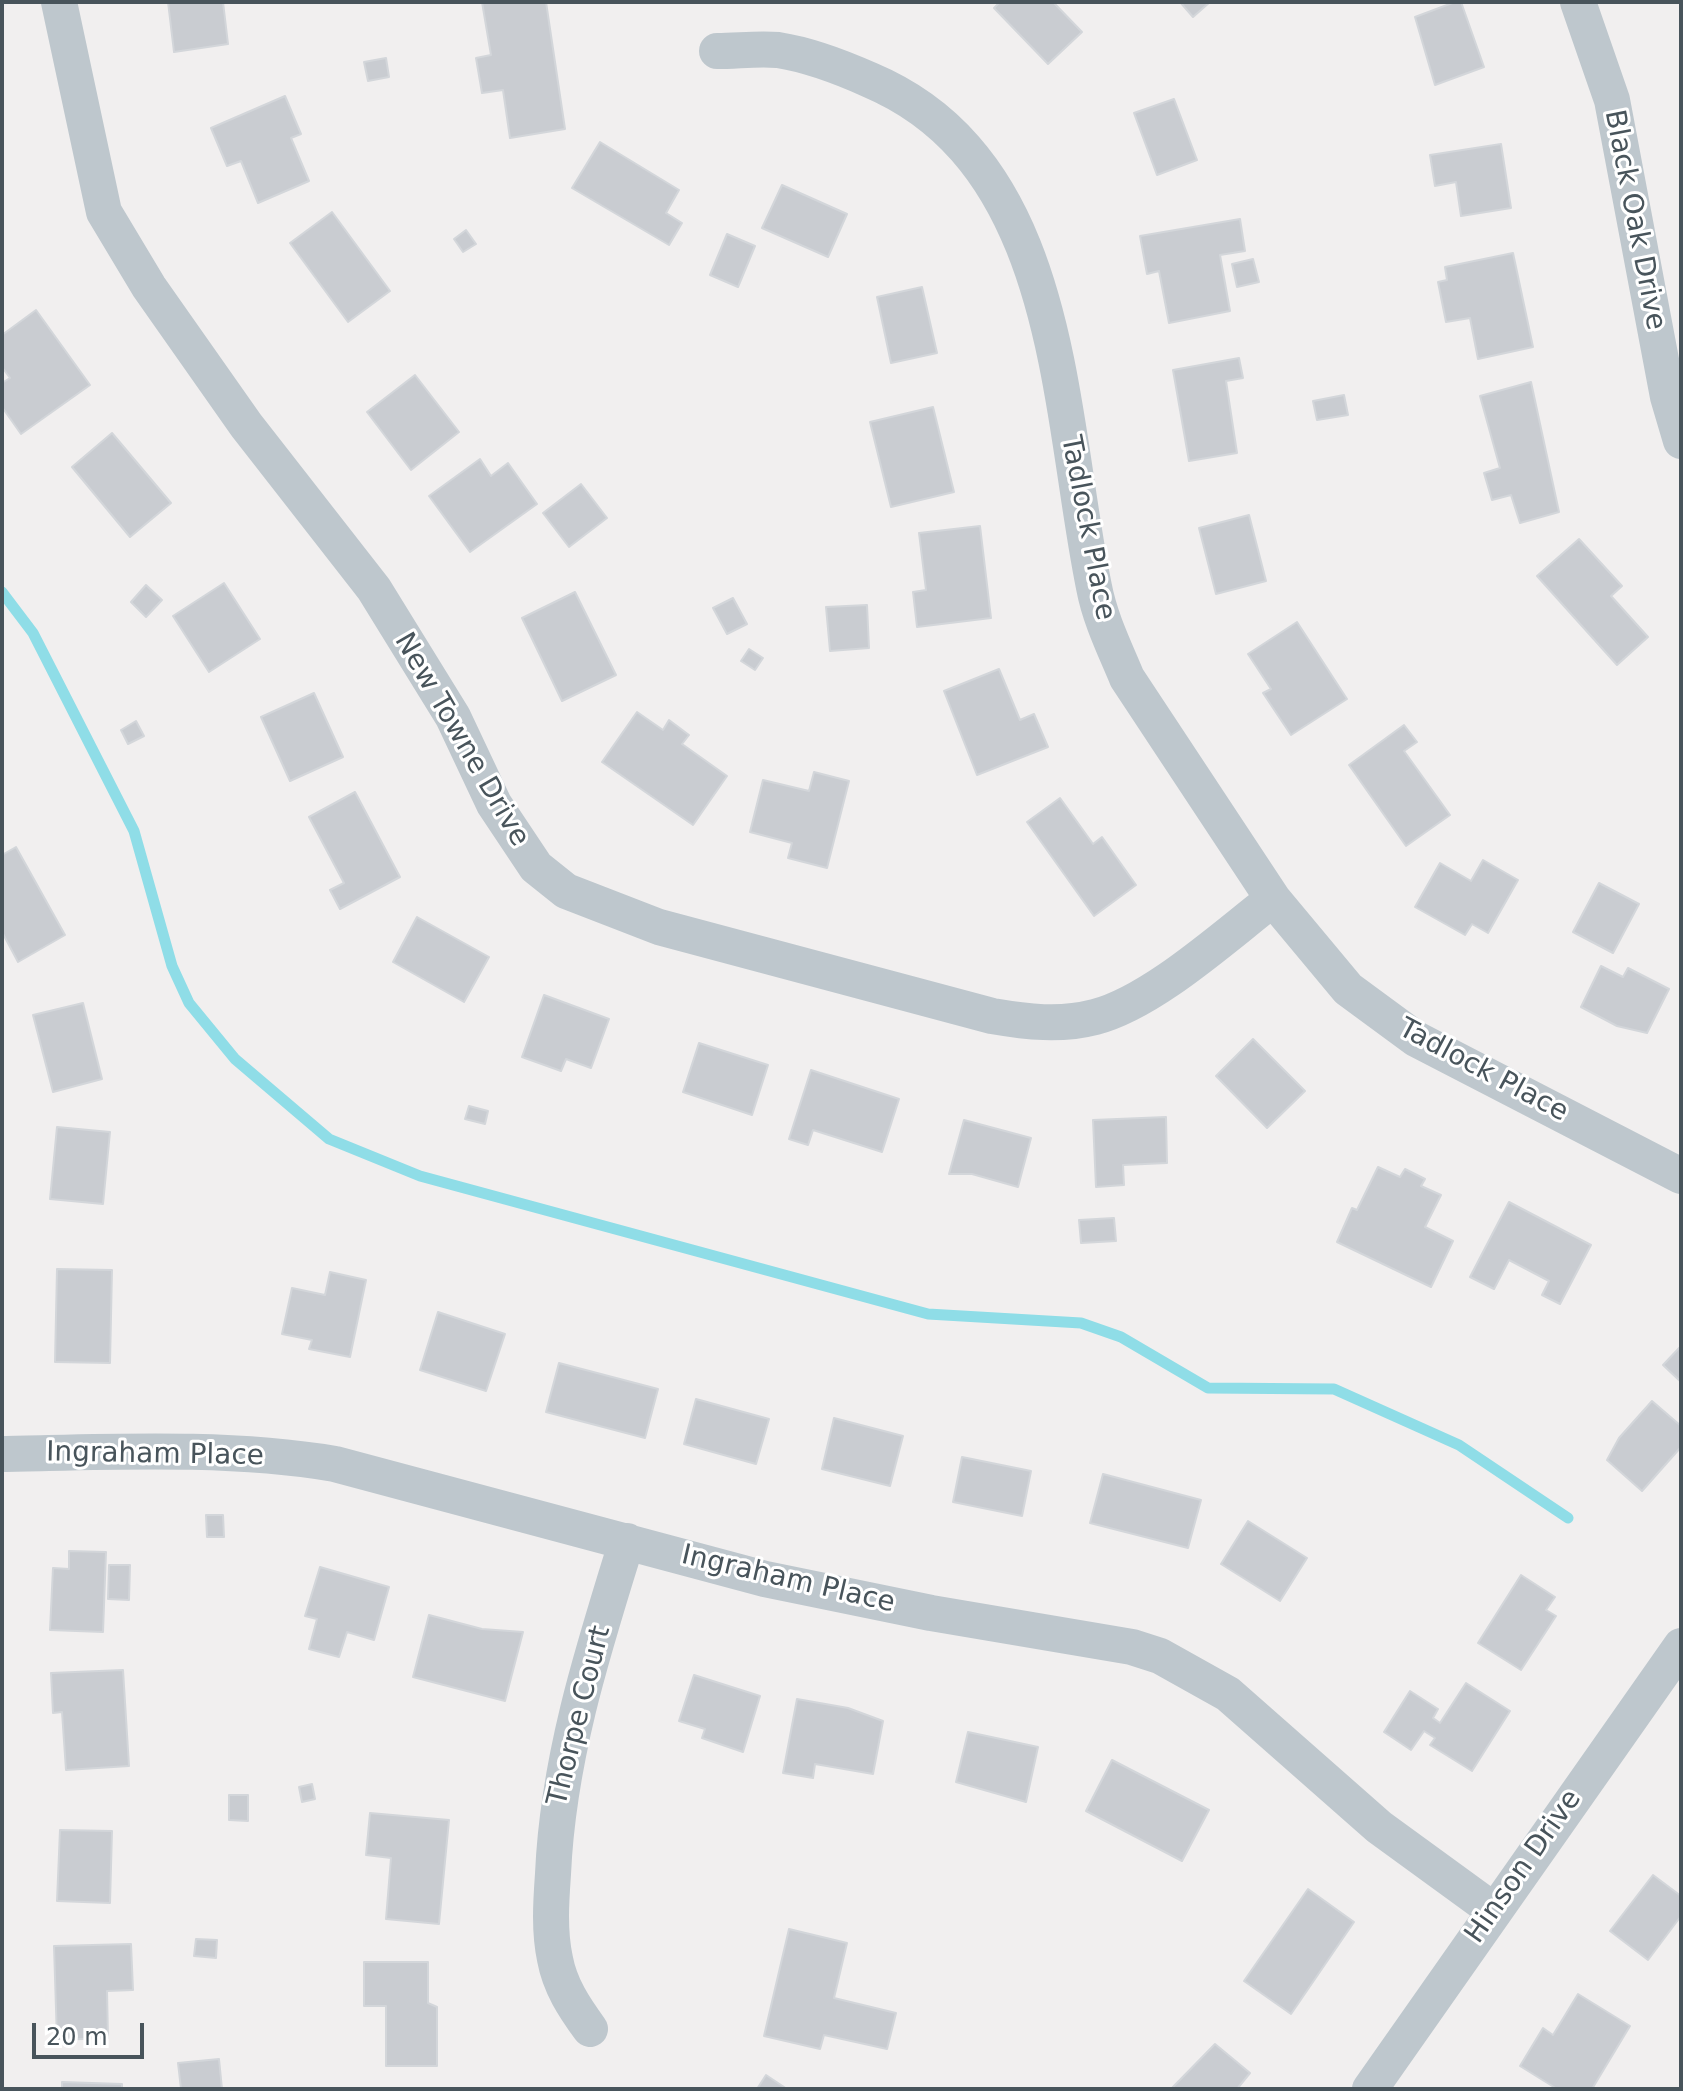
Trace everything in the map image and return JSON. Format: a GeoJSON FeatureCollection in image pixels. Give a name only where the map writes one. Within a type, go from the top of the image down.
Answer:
{"type":"FeatureCollection","features":[{"type":"Feature","properties":{"kind":"street","name":"New Towne Drive"},"geometry":{"type":"LineString","coordinates":[[59,2],[104,212],[149,287],[246,425],[374,589],[453,717],[494,804],[517,843],[536,867],[566,891],[659,927],[992,1016],[1036,1024],[1098,1017],[1125,1004],[1175,974],[1273,899]]}},
{"type":"Feature","properties":{"kind":"street","name":"Black Oak Drive"},"geometry":{"type":"LineString","coordinates":[[1578,2],[1612,100],[1668,397],[1681,441]]}},
{"type":"Feature","properties":{"kind":"street","name":"Tadlock Place"},"geometry":{"type":"LineString","coordinates":[[717,51],[777,50],[836,65],[890,88],[922,107],[946,128],[991,179],[1024,244],[1041,298],[1057,367],[1094,591],[1127,678],[1273,899],[1348,989],[1416,1039],[1681,1176]]}},
{"type":"Feature","properties":{"kind":"street","name":"Ingraham Place"},"geometry":{"type":"LineString","coordinates":[[2,1454],[133,1452],[298,1458],[335,1464],[765,1579],[931,1613],[1132,1647],[1160,1656],[1228,1694],[1379,1827],[1493,1910]]}},
{"type":"Feature","properties":{"kind":"street","name":"Thorpe Court"},"geometry":{"type":"LineString","coordinates":[[590,2029],[567,1996],[555,1960],[551,1915],[556,1811],[563,1765],[627,1541]]}},
{"type":"Feature","properties":{"kind":"street","name":"Hinson Drive"},"geometry":{"type":"LineString","coordinates":[[1370,2089],[1681,1646]]}},
{"type":"Feature","properties":{"kind":"building"},"geometry":{"type":"Polygon","coordinates":[[[168,2],[223,2],[228,44],[174,52],[168,2]]]}},
{"type":"Feature","properties":{"kind":"building"},"geometry":{"type":"Polygon","coordinates":[[[482,2],[546,2],[565,129],[510,138],[503,90],[482,93],[476,58],[491,55],[482,2]]]}},
{"type":"Feature","properties":{"kind":"building"},"geometry":{"type":"Polygon","coordinates":[[[1000,2],[1053,2],[1082,32],[1048,64],[994,8],[1000,2]]]}},
{"type":"Feature","properties":{"kind":"building"},"geometry":{"type":"Polygon","coordinates":[[[1180,2],[1210,2],[1193,17],[1180,2]]]}},
{"type":"Feature","properties":{"kind":"building"},"geometry":{"type":"Polygon","coordinates":[[[1461,2],[1484,67],[1435,85],[1415,17],[1461,2]]]}},
{"type":"Feature","properties":{"kind":"building"},"geometry":{"type":"Polygon","coordinates":[[[386,58],[389,77],[368,81],[364,62],[386,58]]]}},
{"type":"Feature","properties":{"kind":"building"},"geometry":{"type":"Polygon","coordinates":[[[285,96],[301,134],[291,138],[309,181],[258,203],[241,161],[227,166],[211,128],[285,96]]]}},
{"type":"Feature","properties":{"kind":"building"},"geometry":{"type":"Polygon","coordinates":[[[1174,99],[1197,160],[1157,175],[1134,113],[1174,99]]]}},
{"type":"Feature","properties":{"kind":"building"},"geometry":{"type":"Polygon","coordinates":[[[600,142],[679,190],[666,213],[682,223],[669,245],[572,188],[600,142]]]}},
{"type":"Feature","properties":{"kind":"building"},"geometry":{"type":"Polygon","coordinates":[[[1501,144],[1511,208],[1461,216],[1456,182],[1435,186],[1430,155],[1501,144]]]}},
{"type":"Feature","properties":{"kind":"building"},"geometry":{"type":"Polygon","coordinates":[[[782,185],[847,214],[828,257],[762,228],[782,185]]]}},
{"type":"Feature","properties":{"kind":"building"},"geometry":{"type":"Polygon","coordinates":[[[332,212],[390,291],[348,322],[290,243],[332,212]]]}},
{"type":"Feature","properties":{"kind":"building"},"geometry":{"type":"Polygon","coordinates":[[[1240,219],[1245,251],[1220,255],[1230,311],[1169,323],[1159,271],[1147,274],[1140,236],[1240,219]]]}},
{"type":"Feature","properties":{"kind":"building"},"geometry":{"type":"Polygon","coordinates":[[[466,230],[476,244],[463,252],[454,239],[466,230]]]}},
{"type":"Feature","properties":{"kind":"building"},"geometry":{"type":"Polygon","coordinates":[[[727,234],[755,246],[738,287],[710,275],[727,234]]]}},
{"type":"Feature","properties":{"kind":"building"},"geometry":{"type":"Polygon","coordinates":[[[1513,253],[1533,347],[1478,359],[1470,318],[1446,322],[1438,282],[1447,280],[1445,267],[1513,253]]]}},
{"type":"Feature","properties":{"kind":"building"},"geometry":{"type":"Polygon","coordinates":[[[1253,259],[1259,282],[1237,287],[1232,264],[1253,259]]]}},
{"type":"Feature","properties":{"kind":"building"},"geometry":{"type":"Polygon","coordinates":[[[922,287],[937,353],[891,363],[877,297],[922,287]]]}},
{"type":"Feature","properties":{"kind":"building"},"geometry":{"type":"Polygon","coordinates":[[[36,310],[90,385],[21,434],[2,407],[2,383],[10,378],[2,367],[2,335],[36,310]]]}},
{"type":"Feature","properties":{"kind":"building"},"geometry":{"type":"Polygon","coordinates":[[[1239,358],[1243,378],[1226,381],[1237,453],[1189,461],[1173,370],[1239,358]]]}},
{"type":"Feature","properties":{"kind":"building"},"geometry":{"type":"Polygon","coordinates":[[[415,375],[459,432],[411,470],[367,412],[415,375]]]}},
{"type":"Feature","properties":{"kind":"building"},"geometry":{"type":"Polygon","coordinates":[[[1531,382],[1559,512],[1520,523],[1511,495],[1492,500],[1484,473],[1500,468],[1480,396],[1531,382]]]}},
{"type":"Feature","properties":{"kind":"building"},"geometry":{"type":"Polygon","coordinates":[[[1344,395],[1348,415],[1317,420],[1313,401],[1344,395]]]}},
{"type":"Feature","properties":{"kind":"building"},"geometry":{"type":"Polygon","coordinates":[[[933,407],[954,492],[891,507],[870,422],[933,407]]]}},
{"type":"Feature","properties":{"kind":"building"},"geometry":{"type":"Polygon","coordinates":[[[112,433],[171,503],[130,537],[72,467],[112,433]]]}},
{"type":"Feature","properties":{"kind":"building"},"geometry":{"type":"Polygon","coordinates":[[[480,459],[491,476],[508,463],[537,504],[470,552],[429,496],[480,459]]]}},
{"type":"Feature","properties":{"kind":"building"},"geometry":{"type":"Polygon","coordinates":[[[581,484],[607,518],[569,547],[543,513],[581,484]]]}},
{"type":"Feature","properties":{"kind":"building"},"geometry":{"type":"Polygon","coordinates":[[[1249,515],[1266,581],[1216,594],[1199,528],[1249,515]]]}},
{"type":"Feature","properties":{"kind":"building"},"geometry":{"type":"Polygon","coordinates":[[[980,526],[991,618],[917,627],[913,592],[926,590],[919,533],[980,526]]]}},
{"type":"Feature","properties":{"kind":"building"},"geometry":{"type":"Polygon","coordinates":[[[1579,539],[1622,586],[1611,596],[1648,637],[1617,665],[1537,576],[1579,539]]]}},
{"type":"Feature","properties":{"kind":"building"},"geometry":{"type":"Polygon","coordinates":[[[224,583],[260,639],[209,672],[173,616],[224,583]]]}},
{"type":"Feature","properties":{"kind":"building"},"geometry":{"type":"Polygon","coordinates":[[[146,585],[162,600],[146,617],[131,602],[146,585]]]}},
{"type":"Feature","properties":{"kind":"building"},"geometry":{"type":"Polygon","coordinates":[[[575,592],[616,675],[562,701],[522,618],[575,592]]]}},
{"type":"Feature","properties":{"kind":"building"},"geometry":{"type":"Polygon","coordinates":[[[733,598],[747,624],[727,634],[713,608],[733,598]]]}},
{"type":"Feature","properties":{"kind":"building"},"geometry":{"type":"Polygon","coordinates":[[[867,605],[869,648],[830,651],[826,607],[867,605]]]}},
{"type":"Feature","properties":{"kind":"building"},"geometry":{"type":"Polygon","coordinates":[[[1297,622],[1347,699],[1291,735],[1263,693],[1271,689],[1248,654],[1297,622]]]}},
{"type":"Feature","properties":{"kind":"building"},"geometry":{"type":"Polygon","coordinates":[[[749,649],[763,658],[755,670],[741,661],[749,649]]]}},
{"type":"Feature","properties":{"kind":"building"},"geometry":{"type":"Polygon","coordinates":[[[999,669],[1020,720],[1034,714],[1048,747],[977,775],[944,691],[999,669]]]}},
{"type":"Feature","properties":{"kind":"building"},"geometry":{"type":"Polygon","coordinates":[[[314,693],[343,757],[290,781],[261,717],[314,693]]]}},
{"type":"Feature","properties":{"kind":"building"},"geometry":{"type":"Polygon","coordinates":[[[637,712],[663,730],[669,720],[689,735],[682,744],[727,776],[693,825],[602,762],[637,712]]]}},
{"type":"Feature","properties":{"kind":"building"},"geometry":{"type":"Polygon","coordinates":[[[136,721],[144,736],[128,744],[121,730],[136,721]]]}},
{"type":"Feature","properties":{"kind":"building"},"geometry":{"type":"Polygon","coordinates":[[[1404,725],[1417,742],[1404,751],[1450,815],[1406,846],[1349,765],[1404,725]]]}},
{"type":"Feature","properties":{"kind":"building"},"geometry":{"type":"Polygon","coordinates":[[[814,772],[849,781],[827,868],[788,858],[792,843],[750,832],[763,780],[809,791],[814,772]]]}},
{"type":"Feature","properties":{"kind":"building"},"geometry":{"type":"Polygon","coordinates":[[[355,792],[400,877],[340,909],[330,890],[344,883],[309,817],[355,792]]]}},
{"type":"Feature","properties":{"kind":"building"},"geometry":{"type":"Polygon","coordinates":[[[1060,798],[1093,844],[1102,837],[1136,885],[1094,916],[1027,822],[1060,798]]]}},
{"type":"Feature","properties":{"kind":"building"},"geometry":{"type":"Polygon","coordinates":[[[16,847],[65,935],[18,962],[2,932],[2,855],[16,847]]]}},
{"type":"Feature","properties":{"kind":"building"},"geometry":{"type":"Polygon","coordinates":[[[1483,860],[1518,880],[1488,933],[1472,924],[1465,935],[1415,907],[1440,863],[1471,881],[1483,860]]]}},
{"type":"Feature","properties":{"kind":"building"},"geometry":{"type":"Polygon","coordinates":[[[1599,883],[1639,904],[1613,953],[1573,932],[1599,883]]]}},
{"type":"Feature","properties":{"kind":"building"},"geometry":{"type":"Polygon","coordinates":[[[417,917],[489,957],[464,1002],[393,962],[417,917]]]}},
{"type":"Feature","properties":{"kind":"building"},"geometry":{"type":"Polygon","coordinates":[[[1601,966],[1623,977],[1628,968],[1669,989],[1647,1033],[1617,1026],[1581,1007],[1601,966]]]}},
{"type":"Feature","properties":{"kind":"building"},"geometry":{"type":"Polygon","coordinates":[[[544,995],[609,1019],[591,1068],[566,1059],[561,1071],[522,1057],[544,995]]]}},
{"type":"Feature","properties":{"kind":"building"},"geometry":{"type":"Polygon","coordinates":[[[83,1003],[102,1079],[53,1092],[33,1015],[83,1003]]]}},
{"type":"Feature","properties":{"kind":"building"},"geometry":{"type":"Polygon","coordinates":[[[1253,1039],[1305,1091],[1267,1128],[1216,1076],[1253,1039]]]}},
{"type":"Feature","properties":{"kind":"building"},"geometry":{"type":"Polygon","coordinates":[[[699,1043],[768,1065],[752,1115],[683,1092],[699,1043]]]}},
{"type":"Feature","properties":{"kind":"building"},"geometry":{"type":"Polygon","coordinates":[[[811,1070],[899,1099],[882,1152],[813,1130],[808,1145],[789,1139],[811,1070]]]}},
{"type":"Feature","properties":{"kind":"building"},"geometry":{"type":"Polygon","coordinates":[[[469,1106],[488,1111],[485,1124],[465,1119],[469,1106]]]}},
{"type":"Feature","properties":{"kind":"building"},"geometry":{"type":"Polygon","coordinates":[[[1166,1117],[1167,1163],[1123,1165],[1124,1185],[1096,1187],[1093,1120],[1166,1117]]]}},
{"type":"Feature","properties":{"kind":"building"},"geometry":{"type":"Polygon","coordinates":[[[964,1120],[1031,1138],[1018,1187],[972,1174],[949,1174],[964,1120]]]}},
{"type":"Feature","properties":{"kind":"building"},"geometry":{"type":"Polygon","coordinates":[[[57,1127],[110,1132],[103,1204],[50,1199],[57,1127]]]}},
{"type":"Feature","properties":{"kind":"building"},"geometry":{"type":"Polygon","coordinates":[[[1378,1167],[1400,1177],[1405,1169],[1425,1179],[1421,1186],[1441,1195],[1425,1227],[1453,1241],[1431,1287],[1337,1242],[1352,1208],[1357,1210],[1378,1167]]]}},
{"type":"Feature","properties":{"kind":"building"},"geometry":{"type":"Polygon","coordinates":[[[1509,1202],[1591,1245],[1560,1304],[1542,1295],[1549,1281],[1509,1260],[1494,1289],[1470,1277],[1509,1202]]]}},
{"type":"Feature","properties":{"kind":"building"},"geometry":{"type":"Polygon","coordinates":[[[1114,1218],[1116,1241],[1081,1243],[1079,1220],[1114,1218]]]}},
{"type":"Feature","properties":{"kind":"building"},"geometry":{"type":"Polygon","coordinates":[[[57,1269],[112,1270],[110,1363],[55,1362],[57,1269]]]}},
{"type":"Feature","properties":{"kind":"building"},"geometry":{"type":"Polygon","coordinates":[[[330,1272],[366,1280],[350,1357],[309,1349],[312,1340],[282,1334],[292,1288],[325,1295],[330,1272]]]}},
{"type":"Feature","properties":{"kind":"building"},"geometry":{"type":"Polygon","coordinates":[[[438,1312],[505,1334],[486,1391],[420,1370],[438,1312]]]}},
{"type":"Feature","properties":{"kind":"building"},"geometry":{"type":"Polygon","coordinates":[[[1681,1346],[1681,1382],[1663,1365],[1681,1346]]]}},
{"type":"Feature","properties":{"kind":"building"},"geometry":{"type":"Polygon","coordinates":[[[559,1363],[658,1389],[645,1438],[546,1412],[559,1363]]]}},
{"type":"Feature","properties":{"kind":"building"},"geometry":{"type":"Polygon","coordinates":[[[696,1399],[769,1419],[756,1464],[684,1444],[696,1399]]]}},
{"type":"Feature","properties":{"kind":"building"},"geometry":{"type":"Polygon","coordinates":[[[1652,1401],[1681,1426],[1681,1447],[1642,1491],[1607,1460],[1619,1438],[1652,1401]]]}},
{"type":"Feature","properties":{"kind":"building"},"geometry":{"type":"Polygon","coordinates":[[[834,1418],[903,1436],[890,1486],[822,1469],[834,1418]]]}},
{"type":"Feature","properties":{"kind":"building"},"geometry":{"type":"Polygon","coordinates":[[[962,1457],[1031,1471],[1022,1516],[953,1502],[962,1457]]]}},
{"type":"Feature","properties":{"kind":"building"},"geometry":{"type":"Polygon","coordinates":[[[1103,1474],[1201,1500],[1188,1548],[1090,1523],[1103,1474]]]}},
{"type":"Feature","properties":{"kind":"building"},"geometry":{"type":"Polygon","coordinates":[[[206,1515],[223,1515],[224,1537],[207,1537],[206,1515]]]}},
{"type":"Feature","properties":{"kind":"building"},"geometry":{"type":"Polygon","coordinates":[[[1248,1521],[1307,1558],[1280,1601],[1221,1564],[1248,1521]]]}},
{"type":"Feature","properties":{"kind":"building"},"geometry":{"type":"Polygon","coordinates":[[[69,1551],[106,1552],[103,1632],[50,1630],[53,1568],[69,1569],[69,1551]]]}},
{"type":"Feature","properties":{"kind":"building"},"geometry":{"type":"Polygon","coordinates":[[[109,1565],[130,1565],[129,1600],[108,1599],[109,1565]]]}},
{"type":"Feature","properties":{"kind":"building"},"geometry":{"type":"Polygon","coordinates":[[[320,1567],[389,1587],[374,1640],[347,1632],[339,1657],[309,1649],[317,1619],[305,1616],[320,1567]]]}},
{"type":"Feature","properties":{"kind":"building"},"geometry":{"type":"Polygon","coordinates":[[[1521,1575],[1555,1597],[1546,1610],[1556,1616],[1521,1670],[1478,1643],[1521,1575]]]}},
{"type":"Feature","properties":{"kind":"building"},"geometry":{"type":"Polygon","coordinates":[[[429,1615],[482,1629],[523,1632],[505,1701],[413,1677],[429,1615]]]}},
{"type":"Feature","properties":{"kind":"building"},"geometry":{"type":"Polygon","coordinates":[[[123,1670],[129,1766],[66,1770],[62,1712],[53,1713],[51,1673],[123,1670]]]}},
{"type":"Feature","properties":{"kind":"building"},"geometry":{"type":"Polygon","coordinates":[[[694,1675],[760,1696],[743,1752],[702,1738],[705,1729],[679,1721],[694,1675]]]}},
{"type":"Feature","properties":{"kind":"building"},"geometry":{"type":"Polygon","coordinates":[[[1466,1683],[1510,1711],[1472,1771],[1430,1745],[1435,1738],[1424,1731],[1411,1750],[1384,1732],[1410,1691],[1438,1709],[1433,1718],[1440,1723],[1466,1683]]]}},
{"type":"Feature","properties":{"kind":"building"},"geometry":{"type":"Polygon","coordinates":[[[797,1699],[848,1708],[883,1721],[873,1774],[815,1764],[813,1778],[783,1773],[797,1699]]]}},
{"type":"Feature","properties":{"kind":"building"},"geometry":{"type":"Polygon","coordinates":[[[968,1732],[1038,1747],[1026,1802],[956,1782],[968,1732]]]}},
{"type":"Feature","properties":{"kind":"building"},"geometry":{"type":"Polygon","coordinates":[[[1112,1760],[1209,1810],[1182,1861],[1086,1811],[1112,1760]]]}},
{"type":"Feature","properties":{"kind":"building"},"geometry":{"type":"Polygon","coordinates":[[[312,1784],[315,1799],[302,1802],[299,1787],[312,1784]]]}},
{"type":"Feature","properties":{"kind":"building"},"geometry":{"type":"Polygon","coordinates":[[[229,1795],[248,1795],[248,1821],[229,1820],[229,1795]]]}},
{"type":"Feature","properties":{"kind":"building"},"geometry":{"type":"Polygon","coordinates":[[[370,1813],[449,1820],[439,1924],[386,1919],[391,1858],[366,1855],[370,1813]]]}},
{"type":"Feature","properties":{"kind":"building"},"geometry":{"type":"Polygon","coordinates":[[[60,1830],[112,1831],[110,1903],[57,1901],[60,1830]]]}},
{"type":"Feature","properties":{"kind":"building"},"geometry":{"type":"Polygon","coordinates":[[[1653,1875],[1681,1896],[1681,1916],[1648,1960],[1610,1931],[1653,1875]]]}},
{"type":"Feature","properties":{"kind":"building"},"geometry":{"type":"Polygon","coordinates":[[[1308,1889],[1354,1922],[1291,2014],[1244,1981],[1308,1889]]]}},
{"type":"Feature","properties":{"kind":"building"},"geometry":{"type":"Polygon","coordinates":[[[789,1929],[847,1943],[834,1998],[896,2013],[887,2049],[824,2035],[820,2049],[764,2036],[789,1929]]]}},
{"type":"Feature","properties":{"kind":"building"},"geometry":{"type":"Polygon","coordinates":[[[196,1939],[217,1940],[216,1958],[194,1956],[196,1939]]]}},
{"type":"Feature","properties":{"kind":"building"},"geometry":{"type":"Polygon","coordinates":[[[131,1944],[133,1990],[107,1991],[108,2038],[57,2040],[54,1946],[131,1944]]]}},
{"type":"Feature","properties":{"kind":"building"},"geometry":{"type":"Polygon","coordinates":[[[364,1962],[428,1962],[428,2003],[437,2007],[437,2066],[386,2066],[386,2006],[364,2006],[364,1962]]]}},
{"type":"Feature","properties":{"kind":"building"},"geometry":{"type":"Polygon","coordinates":[[[1578,1994],[1630,2026],[1592,2089],[1557,2089],[1520,2066],[1543,2028],[1553,2035],[1578,1994]]]}},
{"type":"Feature","properties":{"kind":"building"},"geometry":{"type":"Polygon","coordinates":[[[1215,2044],[1250,2073],[1237,2089],[1171,2089],[1215,2044]]]}},
{"type":"Feature","properties":{"kind":"building"},"geometry":{"type":"Polygon","coordinates":[[[219,2059],[222,2089],[181,2089],[178,2063],[219,2059]]]}},
{"type":"Feature","properties":{"kind":"building"},"geometry":{"type":"Polygon","coordinates":[[[766,2075],[787,2089],[757,2089],[766,2075]]]}},
{"type":"Feature","properties":{"kind":"building"},"geometry":{"type":"Polygon","coordinates":[[[62,2082],[122,2084],[122,2089],[62,2089],[62,2082]]]}},
{"type":"Feature","properties":{"kind":"waterway"},"geometry":{"type":"LineString","coordinates":[[2,592],[33,633],[134,831],[172,966],[189,1003],[235,1059],[329,1139],[420,1176],[928,1314],[1081,1323],[1121,1337],[1208,1388],[1334,1389],[1459,1445],[1568,1518]]}}]}
